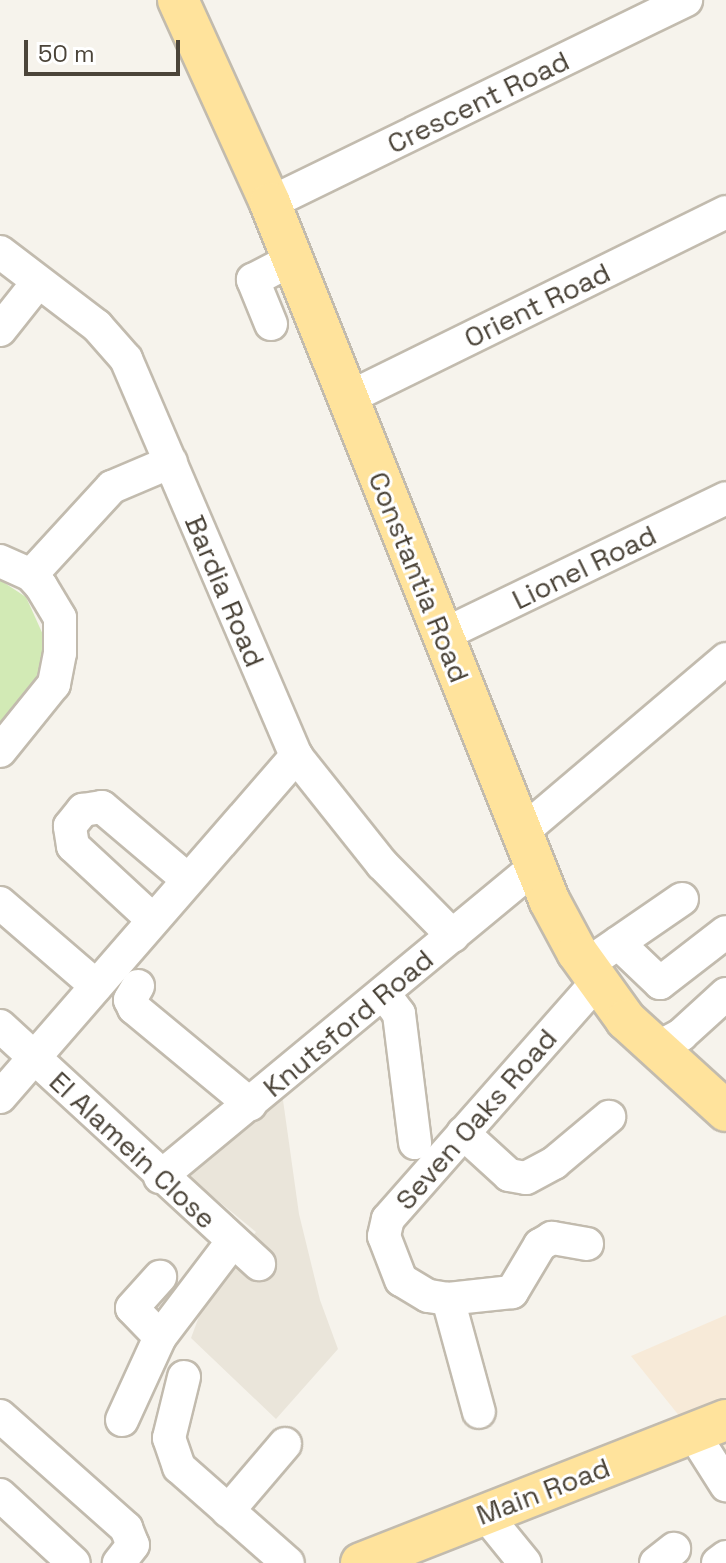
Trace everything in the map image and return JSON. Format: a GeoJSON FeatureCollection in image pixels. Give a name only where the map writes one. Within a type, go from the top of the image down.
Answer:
{"type":"FeatureCollection","features":[{"type":"Feature","properties":{"kind":"main road","name":"Constantia Road"},"geometry":{"type":"LineString","coordinates":[[189,4],[528,850],[591,973],[655,1049],[726,1111]]}},
{"type":"Feature","properties":{"kind":"main road","name":"Main Road"},"geometry":{"type":"LineString","coordinates":[[361,1563],[709,1426]]}},
{"type":"Feature","properties":{"kind":"street","name":"Crescent Road"},"geometry":{"type":"LineString","coordinates":[[270,203],[686,0]]}},
{"type":"Feature","properties":{"kind":"street","name":"Orient Road"},"geometry":{"type":"LineString","coordinates":[[348,398],[726,212]]}},
{"type":"Feature","properties":{"kind":"street","name":"Bardia Road"},"geometry":{"type":"LineString","coordinates":[[0,252],[97,326],[126,359],[296,756],[382,864],[453,936]]}},
{"type":"Feature","properties":{"kind":"street"},"geometry":{"type":"LineString","coordinates":[[271,324],[253,280],[293,259]]}},
{"type":"Feature","properties":{"kind":"street"},"geometry":{"type":"LineString","coordinates":[[0,330],[38,282]]}},
{"type":"Feature","properties":{"kind":"street"},"geometry":{"type":"LineString","coordinates":[[31,575],[104,494],[171,462]]}},
{"type":"Feature","properties":{"kind":"street","name":"Lionel Road"},"geometry":{"type":"LineString","coordinates":[[443,635],[726,498]]}},
{"type":"Feature","properties":{"kind":"street"},"geometry":{"type":"LineString","coordinates":[[0,561],[31,575],[60,618],[60,653],[54,684],[0,751]]}},
{"type":"Feature","properties":{"kind":"street","name":"Knutsford Road"},"geometry":{"type":"LineString","coordinates":[[160,1177],[453,936],[528,850],[726,659]]}},
{"type":"Feature","properties":{"kind":"street"},"geometry":{"type":"LineString","coordinates":[[0,1097],[296,756]]}},
{"type":"Feature","properties":{"kind":"street"},"geometry":{"type":"LineString","coordinates":[[153,920],[73,846],[70,826],[83,810],[102,807],[187,879]]}},
{"type":"Feature","properties":{"kind":"street","name":"Seven Oaks Road"},"geometry":{"type":"LineString","coordinates":[[438,1297],[401,1280],[384,1236],[388,1219],[463,1133],[618,943],[682,899]]}},
{"type":"Feature","properties":{"kind":"street"},"geometry":{"type":"LineString","coordinates":[[0,903],[96,986]]}},
{"type":"Feature","properties":{"kind":"street"},"geometry":{"type":"LineString","coordinates":[[618,943],[660,983],[726,932]]}},
{"type":"Feature","properties":{"kind":"street"},"geometry":{"type":"LineString","coordinates":[[138,986],[130,1000],[134,1008],[250,1104]]}},
{"type":"Feature","properties":{"kind":"street"},"geometry":{"type":"LineString","coordinates":[[384,994],[400,1015],[415,1143]]}},
{"type":"Feature","properties":{"kind":"street"},"geometry":{"type":"LineString","coordinates":[[655,1049],[681,1035],[726,994]]}},
{"type":"Feature","properties":{"kind":"street","name":"El Alamein Close"},"geometry":{"type":"LineString","coordinates":[[0,1026],[160,1177],[259,1264]]}},
{"type":"Feature","properties":{"kind":"street"},"geometry":{"type":"LineString","coordinates":[[463,1133],[509,1175],[526,1178],[554,1163],[609,1117]]}},
{"type":"Feature","properties":{"kind":"street"},"geometry":{"type":"LineString","coordinates":[[479,1412],[438,1297],[512,1292],[540,1245],[552,1238],[587,1244]]}},
{"type":"Feature","properties":{"kind":"street"},"geometry":{"type":"LineString","coordinates":[[122,1420],[160,1337],[232,1242]]}},
{"type":"Feature","properties":{"kind":"street"},"geometry":{"type":"LineString","coordinates":[[160,1277],[132,1308],[160,1337]]}},
{"type":"Feature","properties":{"kind":"street"},"geometry":{"type":"LineString","coordinates":[[184,1377],[172,1421],[173,1454],[179,1467],[288,1563]]}},
{"type":"Feature","properties":{"kind":"street"},"geometry":{"type":"LineString","coordinates":[[0,1416],[126,1528],[133,1545],[119,1563]]}},
{"type":"Feature","properties":{"kind":"street"},"geometry":{"type":"LineString","coordinates":[[709,1426],[726,1485]]}},
{"type":"Feature","properties":{"kind":"street"},"geometry":{"type":"LineString","coordinates":[[228,1511],[285,1444]]}},
{"type":"Feature","properties":{"kind":"street"},"geometry":{"type":"LineString","coordinates":[[0,1495],[74,1563]]}},
{"type":"Feature","properties":{"kind":"street"},"geometry":{"type":"LineString","coordinates":[[485,1514],[525,1563]]}},
{"type":"Feature","properties":{"kind":"street"},"geometry":{"type":"LineString","coordinates":[[718,1563],[726,1557]]}},
{"type":"Feature","properties":{"kind":"shaded area"},"geometry":{"type":"Polygon","coordinates":[[[282,1093],[299,1214],[320,1300],[338,1349],[276,1419],[191,1338],[210,1287],[256,1232],[188,1176],[282,1093]]]}},
{"type":"Feature","properties":{"kind":"shaded area"},"geometry":{"type":"Polygon","coordinates":[[[726,1315],[726,1485],[693,1433],[631,1356],[726,1315]]]}},
{"type":"Feature","properties":{"kind":"green space"},"geometry":{"type":"Polygon","coordinates":[[[0,580],[26,597],[49,648],[30,692],[0,726],[0,580]]]}}]}
